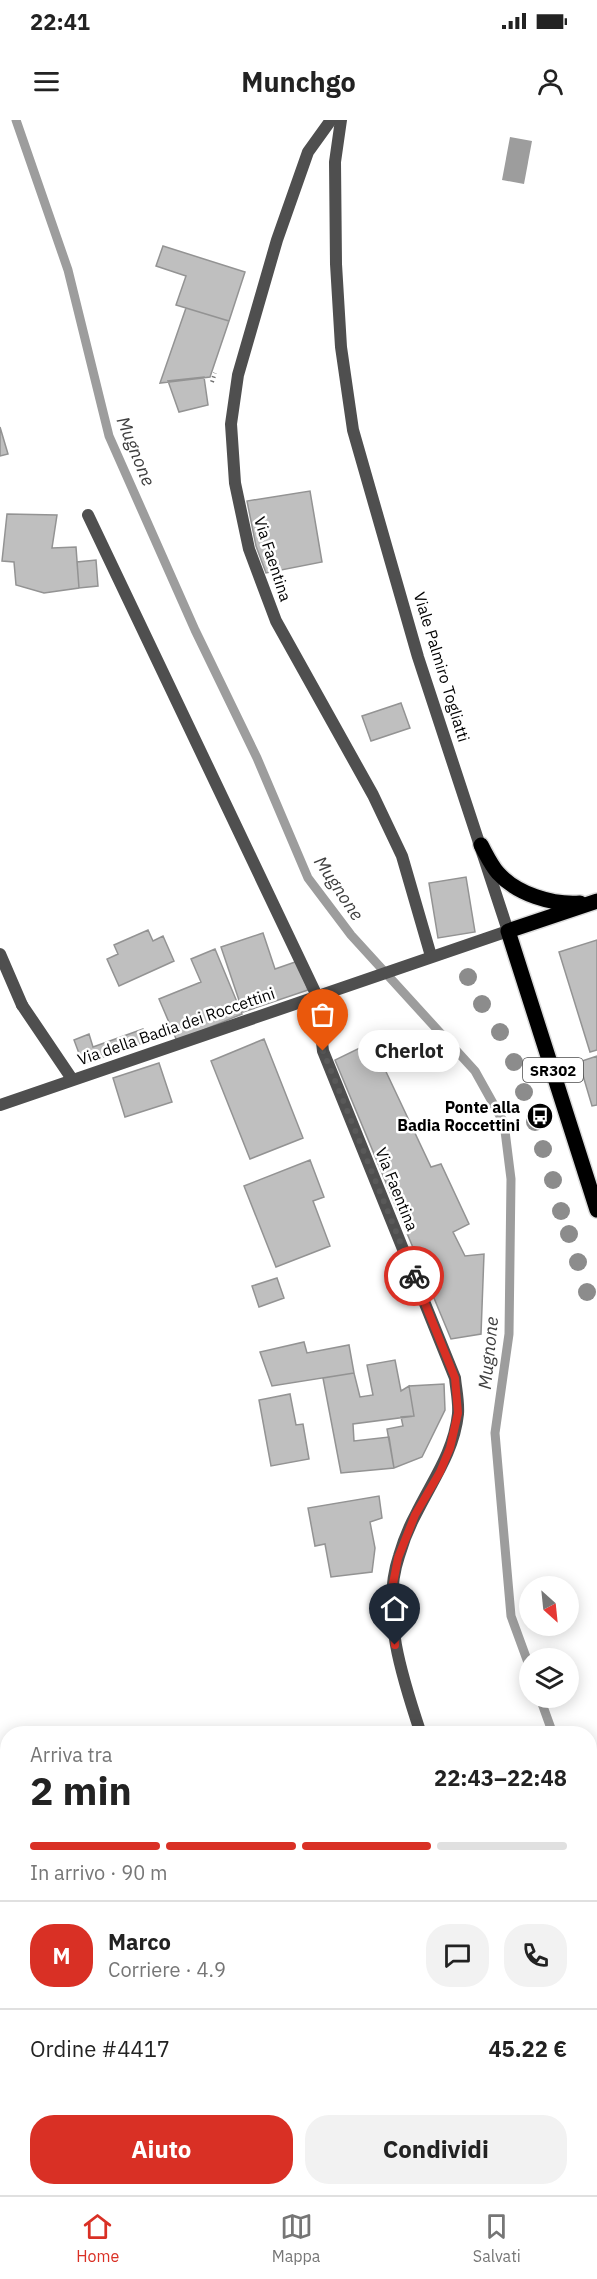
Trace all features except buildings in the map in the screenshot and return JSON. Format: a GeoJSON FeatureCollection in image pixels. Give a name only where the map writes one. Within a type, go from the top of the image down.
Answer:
{"type":"FeatureCollection","features":[{"type":"Feature","properties":{"kind":"main road"},"geometry":{"type":"LineString","coordinates":[[480,845],[498,872],[529,894],[575,903],[596,901]]}},
{"type":"Feature","properties":{"kind":"main road"},"geometry":{"type":"LineString","coordinates":[[508,931],[596,901]]}},
{"type":"Feature","properties":{"kind":"main road","name":"Viale Palmiro Togliatti"},"geometry":{"type":"LineString","coordinates":[[508,931],[597,1210]]}},
{"type":"Feature","properties":{"kind":"street","name":"Via Faentina"},"geometry":{"type":"LineString","coordinates":[[331,120],[308,152],[277,240],[238,375],[231,424],[235,483],[249,549],[276,621],[373,795],[402,856],[426,958]]}},
{"type":"Feature","properties":{"kind":"street","name":"Viale Palmiro Togliatti"},"geometry":{"type":"LineString","coordinates":[[341,120],[335,162],[336,264],[341,347],[353,430],[418,657],[508,931]]}},
{"type":"Feature","properties":{"kind":"street","name":"Via Faentina"},"geometry":{"type":"LineString","coordinates":[[88,515],[321,995],[323,1051],[455,1378],[458,1413],[450,1448],[440,1472],[415,1515],[398,1558],[392,1589],[395,1645],[419,1726]]}},
{"type":"Feature","properties":{"kind":"street"},"geometry":{"type":"LineString","coordinates":[[426,958],[508,931]]}},
{"type":"Feature","properties":{"kind":"street","name":"Via della Badia dei Roccettini"},"geometry":{"type":"LineString","coordinates":[[0,954],[22,1005],[72,1079]]}},
{"type":"Feature","properties":{"kind":"street","name":"Via della Badia dei Roccettini"},"geometry":{"type":"LineString","coordinates":[[0,1105],[426,958]]}},
{"type":"Feature","properties":{"kind":"shaded area"},"geometry":{"type":"Polygon","coordinates":[[[510,137],[532,141],[524,184],[502,180],[510,137]]]}},
{"type":"Feature","properties":{"kind":"waterway","name":"Mugnone"},"geometry":{"type":"LineString","coordinates":[[16,120],[68,270],[109,436],[195,630],[257,758],[308,878],[351,935],[475,1071],[504,1123],[511,1179],[509,1334],[495,1433],[511,1616],[523,1648]]}},
{"type":"Feature","properties":{"kind":"waterway","name":"Mugnone"},"geometry":{"type":"LineString","coordinates":[[544,1708],[550,1726]]}},
{"type":"Feature","properties":{"kind":"way so far"},"geometry":{"type":"LineString","coordinates":[[323,1051],[414,1276]]}},
{"type":"Feature","properties":{"kind":"place","name":"Cherlot"},"geometry":{"type":"Point","coordinates":[323,1051]}},
{"type":"Feature","properties":{"kind":"place","name":"Ponte alla Badia Roccettini"},"geometry":{"type":"Point","coordinates":[540,1116]}},
{"type":"Feature","properties":{"kind":"route"},"geometry":{"type":"LineString","coordinates":[[395,1645],[392,1589],[398,1558],[415,1515],[440,1472],[450,1448],[458,1413],[455,1378],[414,1276]]}}]}
